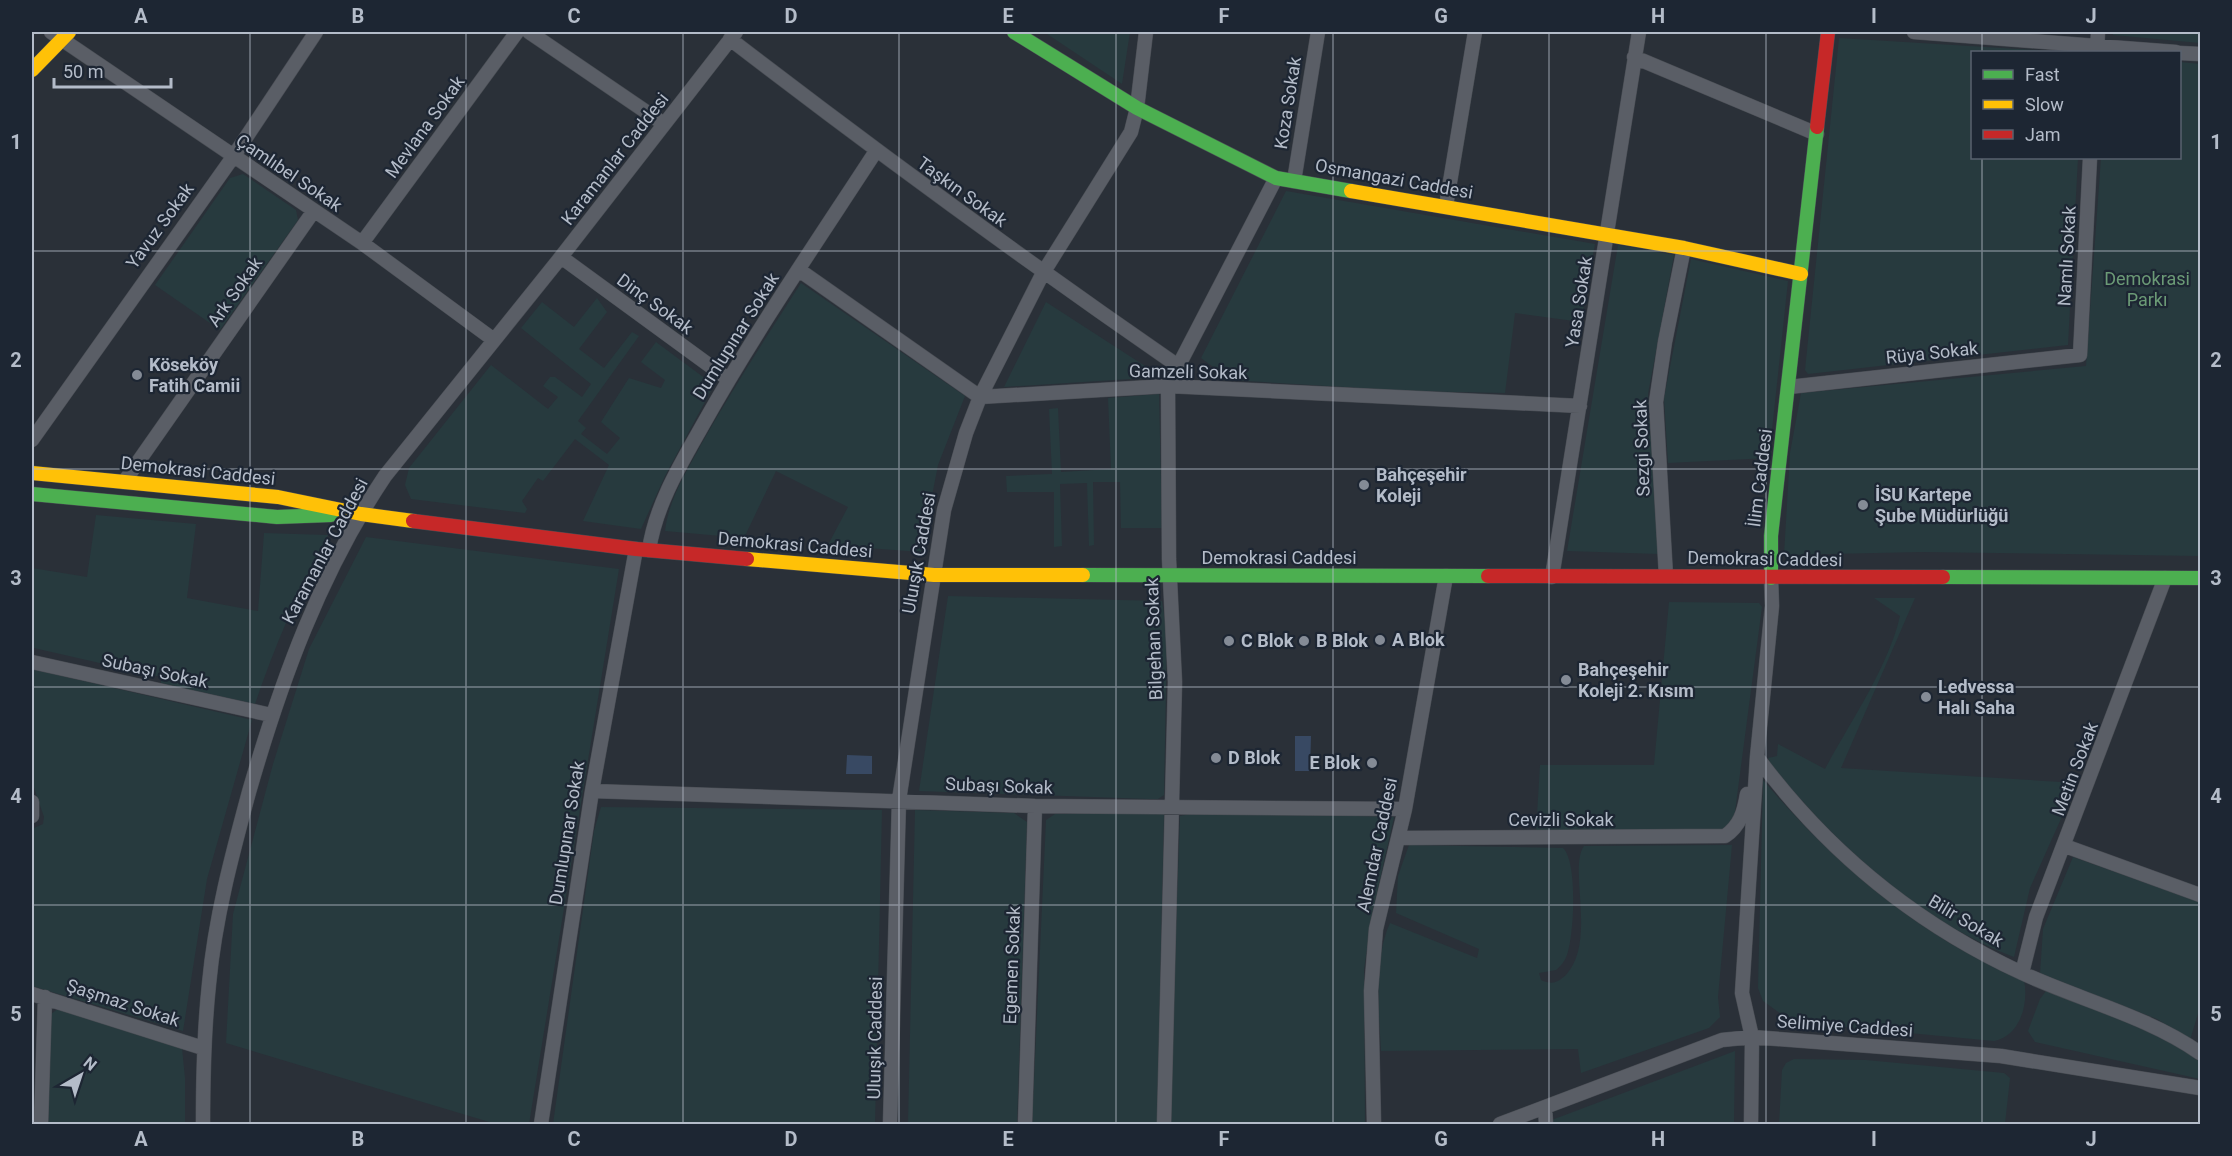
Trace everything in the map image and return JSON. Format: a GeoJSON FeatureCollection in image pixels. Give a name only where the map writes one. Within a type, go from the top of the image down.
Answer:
{"type":"FeatureCollection","features":[{"type":"Feature","properties":{"kind":"main road","name":"Osmangazi Caddesi"},"geometry":{"type":"LineString","coordinates":[[1014,32],[1137,108],[1276,178],[1608,234],[1801,274]]}},
{"type":"Feature","properties":{"kind":"main road","name":"İlim Caddesi"},"geometry":{"type":"LineString","coordinates":[[1771,578],[1771,536],[1828,32]]}},
{"type":"Feature","properties":{"kind":"main road"},"geometry":{"type":"LineString","coordinates":[[32,70],[60,34]]}},
{"type":"Feature","properties":{"kind":"main road","name":"Demokrasi Caddesi"},"geometry":{"type":"LineString","coordinates":[[32,473],[278,497],[361,514],[642,550],[934,575],[2200,578]]}},
{"type":"Feature","properties":{"kind":"main road","name":"Demokrasi Caddesi"},"geometry":{"type":"LineString","coordinates":[[32,494],[277,517],[361,514]]}},
{"type":"Feature","properties":{"kind":"street","name":"Yavuz Sokak"},"geometry":{"type":"LineString","coordinates":[[32,440],[233,157],[316,32]]}},
{"type":"Feature","properties":{"kind":"street","name":"Mevlana Sokak"},"geometry":{"type":"LineString","coordinates":[[362,243],[517,32]]}},
{"type":"Feature","properties":{"kind":"street"},"geometry":{"type":"LineString","coordinates":[[529,32],[664,124]]}},
{"type":"Feature","properties":{"kind":"street","name":"Uluışık Caddesi"},"geometry":{"type":"LineString","coordinates":[[890,1125],[899,800],[944,510],[952,474],[980,397],[1043,273],[1123,146],[1137,108],[1146,32]]}},
{"type":"Feature","properties":{"kind":"street","name":"Koza Sokak"},"geometry":{"type":"LineString","coordinates":[[1294,181],[1318,32]]}},
{"type":"Feature","properties":{"kind":"street"},"geometry":{"type":"LineString","coordinates":[[1446,206],[1475,32]]}},
{"type":"Feature","properties":{"kind":"street","name":"Yasa Sokak"},"geometry":{"type":"LineString","coordinates":[[1552,577],[1639,32]]}},
{"type":"Feature","properties":{"kind":"street"},"geometry":{"type":"LineString","coordinates":[[1914,32],[2138,51]]}},
{"type":"Feature","properties":{"kind":"street"},"geometry":{"type":"LineString","coordinates":[[2097,49],[2098,32]]}},
{"type":"Feature","properties":{"kind":"street","name":"Çamlıbel Sokak"},"geometry":{"type":"LineString","coordinates":[[60,34],[233,157],[362,243],[494,340]]}},
{"type":"Feature","properties":{"kind":"street","name":"Karamanlar Caddesi"},"geometry":{"type":"LineString","coordinates":[[203,1125],[203,1048],[209,981],[227,872],[271,715],[312,609],[361,514],[402,453],[561,257],[733,35]]}},
{"type":"Feature","properties":{"kind":"street","name":"Taşkın Sokak"},"geometry":{"type":"LineString","coordinates":[[733,35],[876,151],[1043,273],[1179,366]]}},
{"type":"Feature","properties":{"kind":"street"},"geometry":{"type":"LineString","coordinates":[[2181,53],[2200,54]]}},
{"type":"Feature","properties":{"kind":"street"},"geometry":{"type":"LineString","coordinates":[[1634,57],[1817,134]]}},
{"type":"Feature","properties":{"kind":"street","name":"Dumlupınar Sokak"},"geometry":{"type":"LineString","coordinates":[[541,1125],[592,791],[642,550],[652,532],[671,481],[728,379],[876,151]]}},
{"type":"Feature","properties":{"kind":"street","name":"Namlı Sokak"},"geometry":{"type":"LineString","coordinates":[[2080,355],[2090,159]]}},
{"type":"Feature","properties":{"kind":"street","name":"Bilgehan Sokak"},"geometry":{"type":"LineString","coordinates":[[1164,1125],[1175,682],[1170,577],[1168,386],[1276,178]]}},
{"type":"Feature","properties":{"kind":"street","name":"Ark Sokak"},"geometry":{"type":"LineString","coordinates":[[124,482],[313,212]]}},
{"type":"Feature","properties":{"kind":"street","name":"Sezgi Sokak"},"geometry":{"type":"LineString","coordinates":[[1666,576],[1656,402],[1665,342],[1684,248]]}},
{"type":"Feature","properties":{"kind":"street","name":"Dinç Sokak"},"geometry":{"type":"LineString","coordinates":[[561,257],[728,379]]}},
{"type":"Feature","properties":{"kind":"street"},"geometry":{"type":"LineString","coordinates":[[799,270],[980,397]]}},
{"type":"Feature","properties":{"kind":"street","name":"Rüya Sokak"},"geometry":{"type":"LineString","coordinates":[[1789,387],[2080,355]]}},
{"type":"Feature","properties":{"kind":"street","name":"Gamzeli Sokak"},"geometry":{"type":"LineString","coordinates":[[980,397],[1168,386],[1580,406]]}},
{"type":"Feature","properties":{"kind":"street","name":"Alemdar Caddesi"},"geometry":{"type":"LineString","coordinates":[[1374,1125],[1372,966],[1377,929],[1405,809],[1446,576]]}},
{"type":"Feature","properties":{"kind":"street","name":"İlim Caddesi"},"geometry":{"type":"LineString","coordinates":[[1751,1125],[1752,1037],[1742,993],[1757,757],[1772,606],[1771,578]]}},
{"type":"Feature","properties":{"kind":"street","name":"Metin Sokak"},"geometry":{"type":"LineString","coordinates":[[2022,973],[2036,916],[2065,846],[2165,578]]}},
{"type":"Feature","properties":{"kind":"street","name":"Subaşı Sokak"},"geometry":{"type":"LineString","coordinates":[[32,662],[271,715]]}},
{"type":"Feature","properties":{"kind":"street","name":"Cevizli Sokak"},"geometry":{"type":"LineString","coordinates":[[1398,838],[1725,836],[1733,831],[1740,820],[1750,776],[1757,757]]}},
{"type":"Feature","properties":{"kind":"street","name":"Bilir Sokak"},"geometry":{"type":"LineString","coordinates":[[1757,757],[1810,822],[1869,876],[1950,936],[2022,973],[2151,1026],[2198,1051]]}},
{"type":"Feature","properties":{"kind":"street","name":"Subaşı Sokak"},"geometry":{"type":"LineString","coordinates":[[592,791],[1035,806],[1405,809]]}},
{"type":"Feature","properties":{"kind":"street"},"geometry":{"type":"LineString","coordinates":[[32,802],[32,816]]}},
{"type":"Feature","properties":{"kind":"street","name":"Egemen Sokak"},"geometry":{"type":"LineString","coordinates":[[1025,1125],[1035,806]]}},
{"type":"Feature","properties":{"kind":"street"},"geometry":{"type":"LineString","coordinates":[[2065,846],[2200,895]]}},
{"type":"Feature","properties":{"kind":"street"},"geometry":{"type":"LineString","coordinates":[[38,995],[41,1125]]}},
{"type":"Feature","properties":{"kind":"street","name":"Şaşmaz Sokak"},"geometry":{"type":"LineString","coordinates":[[38,995],[203,1048]]}},
{"type":"Feature","properties":{"kind":"street"},"geometry":{"type":"LineString","coordinates":[[2198,1051],[2200,1035]]}},
{"type":"Feature","properties":{"kind":"street","name":"Selimiye Caddesi"},"geometry":{"type":"LineString","coordinates":[[1500,1125],[1722,1040],[1752,1037],[2001,1056],[2200,1088]]}},
{"type":"Feature","properties":{"kind":"street"},"geometry":{"type":"LineString","coordinates":[[1545,1107],[1546,1125]]}},
{"type":"Feature","properties":{"kind":"green space"},"geometry":{"type":"Polygon","coordinates":[[[1044,32],[1130,32],[1122,84],[1044,32]]]}},
{"type":"Feature","properties":{"kind":"green space"},"geometry":{"type":"Polygon","coordinates":[[[2113,32],[2200,32],[2200,43],[2113,35],[2113,32]]]}},
{"type":"Feature","properties":{"kind":"green space"},"geometry":{"type":"Polygon","coordinates":[[[1839,38],[2050,51],[1971,51],[1971,159],[2078,159],[2068,345],[1808,374],[1805,370],[1839,38]]]}},
{"type":"Feature","properties":{"kind":"green space","name":"Demokrasi Parkı"},"geometry":{"type":"Polygon","coordinates":[[[2181,62],[2200,64],[2200,556],[1921,552],[1784,555],[1790,453],[1801,393],[2086,366],[2101,159],[2181,159],[2181,62]]]}},
{"type":"Feature","properties":{"kind":"green space"},"geometry":{"type":"Polygon","coordinates":[[[243,174],[296,210],[298,220],[220,330],[155,285],[230,178],[243,174]]]}},
{"type":"Feature","properties":{"kind":"green space"},"geometry":{"type":"Polygon","coordinates":[[[1286,191],[1595,244],[1581,322],[1515,313],[1505,393],[1410,391],[1231,380],[1201,358],[1286,191]]]}},
{"type":"Feature","properties":{"kind":"green space"},"geometry":{"type":"Polygon","coordinates":[[[1618,245],[1674,255],[1648,394],[1659,554],[1567,551],[1618,245]]]}},
{"type":"Feature","properties":{"kind":"green space"},"geometry":{"type":"Polygon","coordinates":[[[1691,259],[1788,281],[1769,458],[1668,463],[1664,398],[1691,259]]]}},
{"type":"Feature","properties":{"kind":"green space"},"geometry":{"type":"Polygon","coordinates":[[[801,283],[965,396],[938,465],[921,552],[828,545],[848,507],[776,471],[744,538],[665,531],[670,507],[690,464],[738,382],[801,283]]]}},
{"type":"Feature","properties":{"kind":"green space"},"geometry":{"type":"Polygon","coordinates":[[[597,298],[607,312],[579,349],[604,368],[632,332],[639,336],[578,421],[586,428],[581,434],[607,454],[620,438],[601,422],[629,378],[661,388],[665,380],[641,362],[656,342],[714,385],[665,476],[641,529],[583,521],[609,465],[575,439],[543,481],[538,478],[522,501],[527,509],[525,513],[411,499],[405,485],[409,468],[491,365],[548,409],[558,397],[543,386],[550,377],[555,377],[582,397],[591,384],[521,328],[542,302],[574,327],[597,298]]]}},
{"type":"Feature","properties":{"kind":"green space"},"geometry":{"type":"Polygon","coordinates":[[[1046,302],[1162,377],[1004,387],[1046,302]]]}},
{"type":"Feature","properties":{"kind":"green space"},"geometry":{"type":"Polygon","coordinates":[[[1159,394],[1162,528],[1121,528],[1120,482],[1093,482],[1094,545],[1089,546],[1087,483],[1060,484],[1062,546],[1054,547],[1054,492],[1007,492],[1006,476],[1052,474],[1049,409],[1058,408],[1061,472],[1111,469],[1108,398],[1159,394]]]}},
{"type":"Feature","properties":{"kind":"green space"},"geometry":{"type":"Polygon","coordinates":[[[96,515],[196,524],[187,598],[258,611],[264,533],[328,535],[288,618],[255,704],[161,683],[161,677],[34,648],[32,652],[32,568],[87,577],[96,515]]]}},
{"type":"Feature","properties":{"kind":"green space"},"geometry":{"type":"Polygon","coordinates":[[[366,537],[619,569],[529,1124],[496,1124],[226,1043],[233,914],[273,764],[309,649],[366,537]]]}},
{"type":"Feature","properties":{"kind":"green space"},"geometry":{"type":"Polygon","coordinates":[[[948,596],[1162,601],[1167,632],[1164,795],[1158,799],[1149,799],[919,791],[948,596]]]}},
{"type":"Feature","properties":{"kind":"green space"},"geometry":{"type":"Polygon","coordinates":[[[1874,598],[1915,598],[1841,768],[2077,783],[2030,888],[2014,957],[1955,929],[1901,893],[1875,872],[1827,828],[1789,788],[1768,758],[1777,756],[1778,744],[1825,769],[1878,675],[1900,616],[1874,598]]]}},
{"type":"Feature","properties":{"kind":"green space"},"geometry":{"type":"Polygon","coordinates":[[[1669,602],[1759,603],[1762,607],[1734,819],[1724,830],[1536,832],[1540,765],[1654,765],[1669,602]]]}},
{"type":"Feature","properties":{"kind":"green space"},"geometry":{"type":"Polygon","coordinates":[[[32,669],[252,720],[207,879],[183,1031],[32,986],[32,829],[43,824],[44,817],[32,782],[32,669]]]}},
{"type":"Feature","properties":{"kind":"green space"},"geometry":{"type":"Polygon","coordinates":[[[1763,780],[1801,823],[1887,900],[1956,946],[2024,980],[2024,1009],[2021,1018],[2010,1033],[1994,1041],[1792,1022],[1763,1001],[1758,988],[1763,780]]]}},
{"type":"Feature","properties":{"kind":"green space"},"geometry":{"type":"Polygon","coordinates":[[[601,807],[882,810],[875,1124],[553,1124],[594,831],[601,807]]]}},
{"type":"Feature","properties":{"kind":"green space"},"geometry":{"type":"Polygon","coordinates":[[[915,810],[1014,813],[1027,822],[1017,1124],[908,1124],[915,810]]]}},
{"type":"Feature","properties":{"kind":"green space"},"geometry":{"type":"Polygon","coordinates":[[[1200,812],[1394,817],[1372,915],[1364,969],[1365,1124],[1169,1124],[1180,816],[1200,812]]]}},
{"type":"Feature","properties":{"kind":"green space"},"geometry":{"type":"Polygon","coordinates":[[[1164,813],[1157,1124],[1032,1124],[1046,820],[1055,814],[1164,813]]]}},
{"type":"Feature","properties":{"kind":"green space"},"geometry":{"type":"Polygon","coordinates":[[[1409,845],[1563,848],[1568,856],[1573,883],[1571,932],[1567,955],[1563,963],[1556,970],[1539,973],[1541,980],[1551,983],[1566,975],[1575,961],[1580,944],[1579,871],[1580,856],[1584,846],[1732,845],[1718,997],[1720,1017],[1709,1028],[1581,1073],[1578,1049],[1381,1051],[1378,1003],[1379,969],[1390,923],[1477,958],[1479,949],[1396,913],[1398,876],[1409,845]]]}},
{"type":"Feature","properties":{"kind":"green space"},"geometry":{"type":"Polygon","coordinates":[[[2073,857],[2200,902],[2200,1007],[2190,1040],[2157,1019],[2040,974],[2043,929],[2073,857]]]}},
{"type":"Feature","properties":{"kind":"green space"},"geometry":{"type":"Polygon","coordinates":[[[2046,991],[2146,1030],[2165,1040],[2200,1062],[2200,1079],[2035,1042],[2028,1031],[2040,999],[2046,991]]]}},
{"type":"Feature","properties":{"kind":"green space"},"geometry":{"type":"Polygon","coordinates":[[[58,1009],[182,1048],[185,1078],[185,1124],[47,1124],[51,1014],[58,1009]]]}},
{"type":"Feature","properties":{"kind":"green space"},"geometry":{"type":"Polygon","coordinates":[[[1735,1051],[1734,1124],[1541,1124],[1735,1051]]]}},
{"type":"Feature","properties":{"kind":"green space"},"geometry":{"type":"Polygon","coordinates":[[[1794,1059],[1866,1060],[2004,1073],[2010,1078],[2005,1124],[1779,1124],[1782,1070],[1786,1063],[1794,1059]]]}},
{"type":"Feature","properties":{"kind":"water"},"geometry":{"type":"Polygon","coordinates":[[[1295,736],[1311,736],[1310,771],[1295,771],[1295,736]]]}},
{"type":"Feature","properties":{"kind":"water"},"geometry":{"type":"Polygon","coordinates":[[[847,755],[872,756],[872,774],[846,774],[847,755]]]}},
{"type":"Feature","properties":{"kind":"traffic: fast"},"geometry":{"type":"LineString","coordinates":[[1014,32],[1137,108],[1276,178],[1351,191]]}},
{"type":"Feature","properties":{"kind":"traffic: fast"},"geometry":{"type":"LineString","coordinates":[[1771,578],[1771,536],[1817,127]]}},
{"type":"Feature","properties":{"kind":"traffic: fast"},"geometry":{"type":"LineString","coordinates":[[32,494],[277,517],[331,515]]}},
{"type":"Feature","properties":{"kind":"traffic: fast"},"geometry":{"type":"LineString","coordinates":[[1083,575],[1488,576]]}},
{"type":"Feature","properties":{"kind":"traffic: fast"},"geometry":{"type":"LineString","coordinates":[[1943,577],[2200,578]]}},
{"type":"Feature","properties":{"kind":"traffic: slow"},"geometry":{"type":"LineString","coordinates":[[32,70],[69,32]]}},
{"type":"Feature","properties":{"kind":"traffic: slow"},"geometry":{"type":"LineString","coordinates":[[1351,191],[1684,248],[1801,274]]}},
{"type":"Feature","properties":{"kind":"traffic: slow"},"geometry":{"type":"LineString","coordinates":[[32,473],[278,497],[361,514],[413,521]]}},
{"type":"Feature","properties":{"kind":"traffic: slow"},"geometry":{"type":"LineString","coordinates":[[747,559],[934,575],[1083,575]]}},
{"type":"Feature","properties":{"kind":"traffic: jam"},"geometry":{"type":"LineString","coordinates":[[1817,127],[1828,32]]}},
{"type":"Feature","properties":{"kind":"traffic: jam"},"geometry":{"type":"LineString","coordinates":[[413,521],[636,549],[747,559]]}},
{"type":"Feature","properties":{"kind":"traffic: jam"},"geometry":{"type":"LineString","coordinates":[[1488,576],[1943,577]]}},
{"type":"Feature","properties":{"kind":"place","name":"Köseköy Fatih Camii"},"geometry":{"type":"Point","coordinates":[137,375]}},
{"type":"Feature","properties":{"kind":"place","name":"Bahçeşehir Koleji"},"geometry":{"type":"Point","coordinates":[1364,485]}},
{"type":"Feature","properties":{"kind":"place","name":"İSU Kartepe Şube Müdürlüğü"},"geometry":{"type":"Point","coordinates":[1863,505]}},
{"type":"Feature","properties":{"kind":"place","name":"A Blok"},"geometry":{"type":"Point","coordinates":[1380,640]}},
{"type":"Feature","properties":{"kind":"place","name":"C Blok"},"geometry":{"type":"Point","coordinates":[1229,641]}},
{"type":"Feature","properties":{"kind":"place","name":"B Blok"},"geometry":{"type":"Point","coordinates":[1304,641]}},
{"type":"Feature","properties":{"kind":"place","name":"Bahçeşehir Koleji 2. Kısım"},"geometry":{"type":"Point","coordinates":[1566,680]}},
{"type":"Feature","properties":{"kind":"place","name":"Ledvessa Halı Saha"},"geometry":{"type":"Point","coordinates":[1926,697]}},
{"type":"Feature","properties":{"kind":"place","name":"D Blok"},"geometry":{"type":"Point","coordinates":[1216,758]}},
{"type":"Feature","properties":{"kind":"place","name":"E Blok"},"geometry":{"type":"Point","coordinates":[1372,763]}}]}
